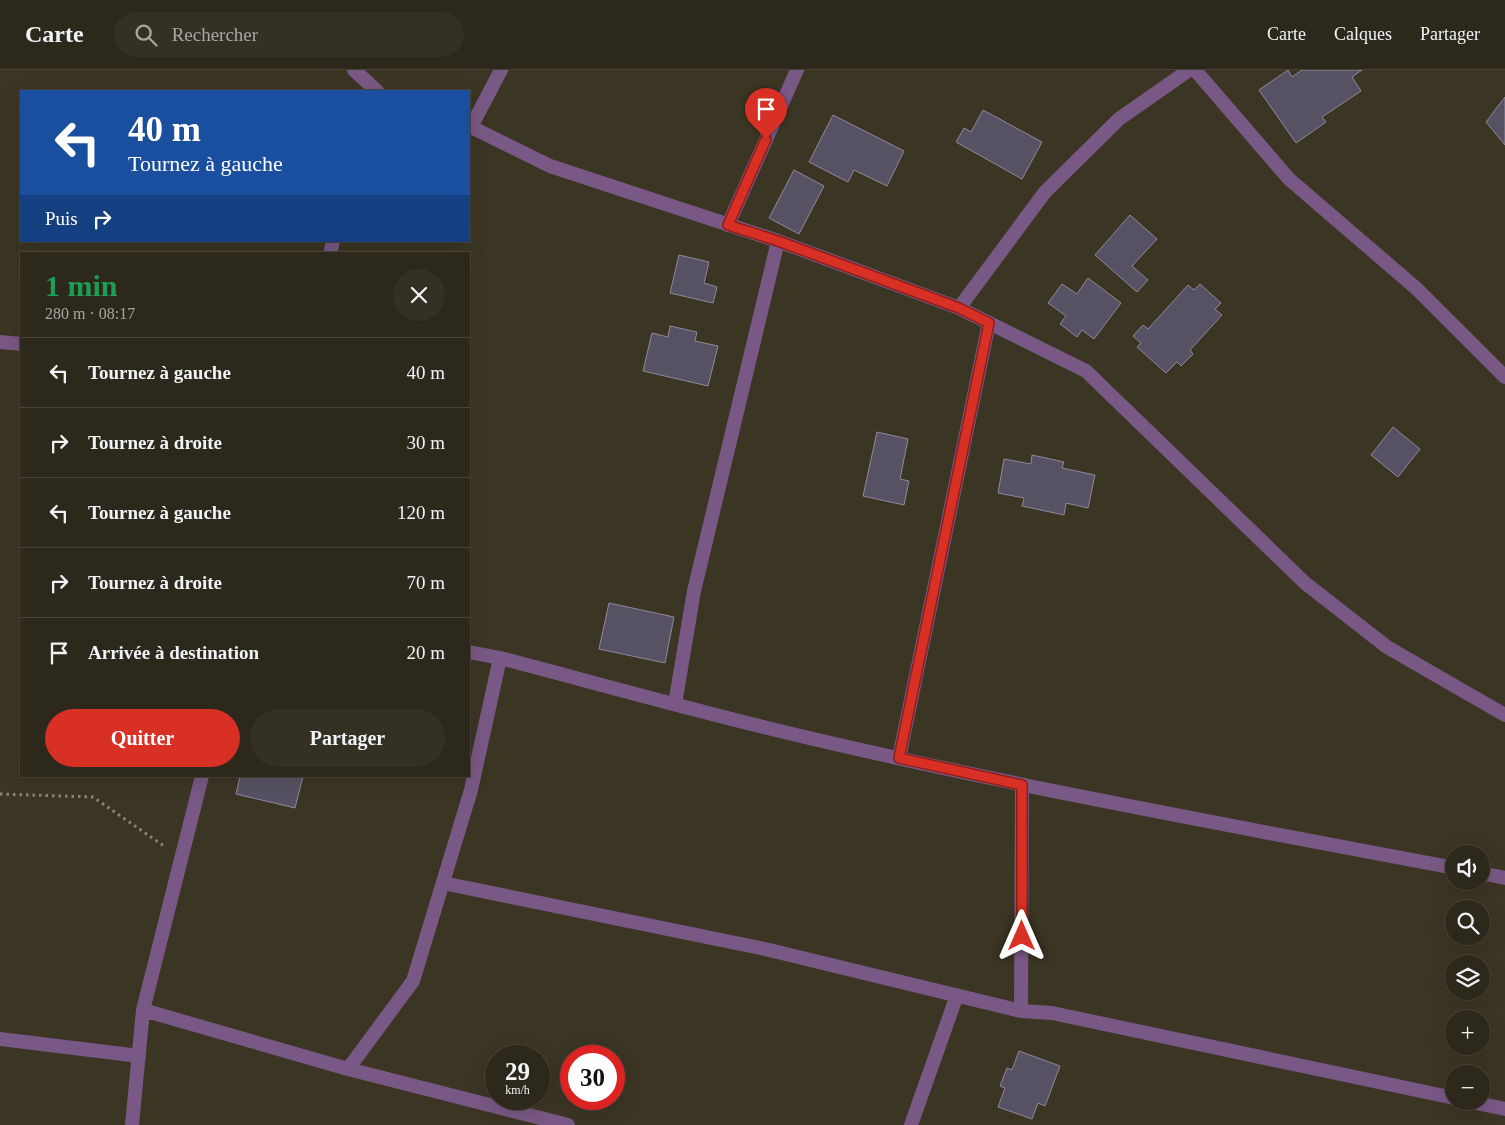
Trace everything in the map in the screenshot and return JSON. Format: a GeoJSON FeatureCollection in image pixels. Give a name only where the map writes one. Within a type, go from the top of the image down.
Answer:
{"type":"FeatureCollection","features":[{"type":"Feature","properties":{"kind":"street"},"geometry":{"type":"LineString","coordinates":[[354,70],[376,90]]}},
{"type":"Feature","properties":{"kind":"street"},"geometry":{"type":"LineString","coordinates":[[501,70],[470,127],[550,166],[778,241],[959,308],[1086,371],[1305,583],[1387,647],[1505,715]]}},
{"type":"Feature","properties":{"kind":"street"},"geometry":{"type":"LineString","coordinates":[[728,225],[796,70]]}},
{"type":"Feature","properties":{"kind":"street"},"geometry":{"type":"LineString","coordinates":[[959,308],[1045,192],[1120,119],[1189,70]]}},
{"type":"Feature","properties":{"kind":"street"},"geometry":{"type":"LineString","coordinates":[[1195,70],[1289,179],[1417,289],[1505,377]]}},
{"type":"Feature","properties":{"kind":"street"},"geometry":{"type":"LineString","coordinates":[[675,704],[694,591],[778,241]]}},
{"type":"Feature","properties":{"kind":"street"},"geometry":{"type":"LineString","coordinates":[[899,758],[989,323]]}},
{"type":"Feature","properties":{"kind":"street"},"geometry":{"type":"LineString","coordinates":[[0,342],[20,344]]}},
{"type":"Feature","properties":{"kind":"street"},"geometry":{"type":"LineString","coordinates":[[470,652],[500,658],[806,738],[1022,785],[1445,866]]}},
{"type":"Feature","properties":{"kind":"street"},"geometry":{"type":"LineString","coordinates":[[348,1069],[413,981],[470,790],[500,658]]}},
{"type":"Feature","properties":{"kind":"street"},"geometry":{"type":"LineString","coordinates":[[132,1125],[143,1010],[202,777]]}},
{"type":"Feature","properties":{"kind":"street"},"geometry":{"type":"LineString","coordinates":[[1021,1011],[1022,785]]}},
{"type":"Feature","properties":{"kind":"street"},"geometry":{"type":"LineString","coordinates":[[1490,875],[1505,878]]}},
{"type":"Feature","properties":{"kind":"street"},"geometry":{"type":"LineString","coordinates":[[443,883],[765,949],[1021,1011],[1052,1014],[1445,1096]]}},
{"type":"Feature","properties":{"kind":"street"},"geometry":{"type":"LineString","coordinates":[[911,1125],[957,995]]}},
{"type":"Feature","properties":{"kind":"street"},"geometry":{"type":"LineString","coordinates":[[143,1010],[348,1069],[568,1125]]}},
{"type":"Feature","properties":{"kind":"street"},"geometry":{"type":"LineString","coordinates":[[0,1039],[140,1056]]}},
{"type":"Feature","properties":{"kind":"street"},"geometry":{"type":"LineString","coordinates":[[1490,1106],[1505,1109]]}},
{"type":"Feature","properties":{"kind":"path"},"geometry":{"type":"LineString","coordinates":[[0,794],[92,797],[181,858]]}},
{"type":"Feature","properties":{"kind":"building"},"geometry":{"type":"Polygon","coordinates":[[[1288,70],[1292,77],[1302,70],[1362,70],[1352,77],[1361,91],[1322,117],[1326,122],[1296,143],[1259,90],[1288,70]]]}},
{"type":"Feature","properties":{"kind":"building"},"geometry":{"type":"Polygon","coordinates":[[[1505,97],[1505,145],[1486,122],[1505,97]]]}},
{"type":"Feature","properties":{"kind":"building"},"geometry":{"type":"Polygon","coordinates":[[[983,110],[1042,142],[1022,179],[956,142],[964,128],[971,132],[983,110]]]}},
{"type":"Feature","properties":{"kind":"building"},"geometry":{"type":"Polygon","coordinates":[[[833,115],[904,151],[887,186],[854,170],[848,182],[809,162],[833,115]]]}},
{"type":"Feature","properties":{"kind":"building"},"geometry":{"type":"Polygon","coordinates":[[[794,170],[824,186],[799,234],[769,218],[794,170]]]}},
{"type":"Feature","properties":{"kind":"building"},"geometry":{"type":"Polygon","coordinates":[[[1130,215],[1157,239],[1132,266],[1148,280],[1137,292],[1095,255],[1130,215]]]}},
{"type":"Feature","properties":{"kind":"building"},"geometry":{"type":"Polygon","coordinates":[[[679,255],[709,262],[704,283],[717,287],[713,303],[670,293],[679,255]]]}},
{"type":"Feature","properties":{"kind":"building"},"geometry":{"type":"Polygon","coordinates":[[[1088,278],[1121,303],[1094,339],[1082,330],[1077,337],[1060,324],[1066,316],[1048,303],[1062,284],[1077,294],[1088,278]]]}},
{"type":"Feature","properties":{"kind":"building"},"geometry":{"type":"Polygon","coordinates":[[[1200,284],[1221,303],[1215,309],[1222,315],[1190,350],[1193,354],[1181,366],[1177,362],[1166,373],[1137,347],[1141,343],[1133,336],[1143,325],[1148,329],[1188,285],[1194,290],[1200,284]]]}},
{"type":"Feature","properties":{"kind":"building"},"geometry":{"type":"Polygon","coordinates":[[[670,326],[697,332],[695,341],[718,346],[708,386],[643,371],[652,333],[668,337],[670,326]]]}},
{"type":"Feature","properties":{"kind":"building"},"geometry":{"type":"Polygon","coordinates":[[[1393,427],[1420,449],[1398,477],[1371,455],[1393,427]]]}},
{"type":"Feature","properties":{"kind":"building"},"geometry":{"type":"Polygon","coordinates":[[[877,432],[908,439],[900,479],[909,481],[904,505],[863,496],[877,432]]]}},
{"type":"Feature","properties":{"kind":"building"},"geometry":{"type":"Polygon","coordinates":[[[1032,455],[1064,462],[1062,468],[1095,475],[1088,508],[1066,503],[1064,515],[1022,506],[1024,498],[998,493],[1004,459],[1031,464],[1032,455]]]}},
{"type":"Feature","properties":{"kind":"building"},"geometry":{"type":"Polygon","coordinates":[[[609,603],[674,617],[665,663],[599,649],[609,603]]]}},
{"type":"Feature","properties":{"kind":"building"},"geometry":{"type":"Polygon","coordinates":[[[240,777],[303,777],[295,808],[236,794],[240,777]]]}},
{"type":"Feature","properties":{"kind":"building"},"geometry":{"type":"Polygon","coordinates":[[[1019,1051],[1060,1066],[1045,1106],[1038,1103],[1032,1119],[998,1107],[1005,1088],[1000,1086],[1007,1068],[1012,1070],[1019,1051]]]}},
{"type":"Feature","properties":{"kind":"route"},"geometry":{"type":"LineString","coordinates":[[766,139],[728,225],[778,241],[959,308],[989,323],[899,758],[1022,785],[1022,936]]}}]}
